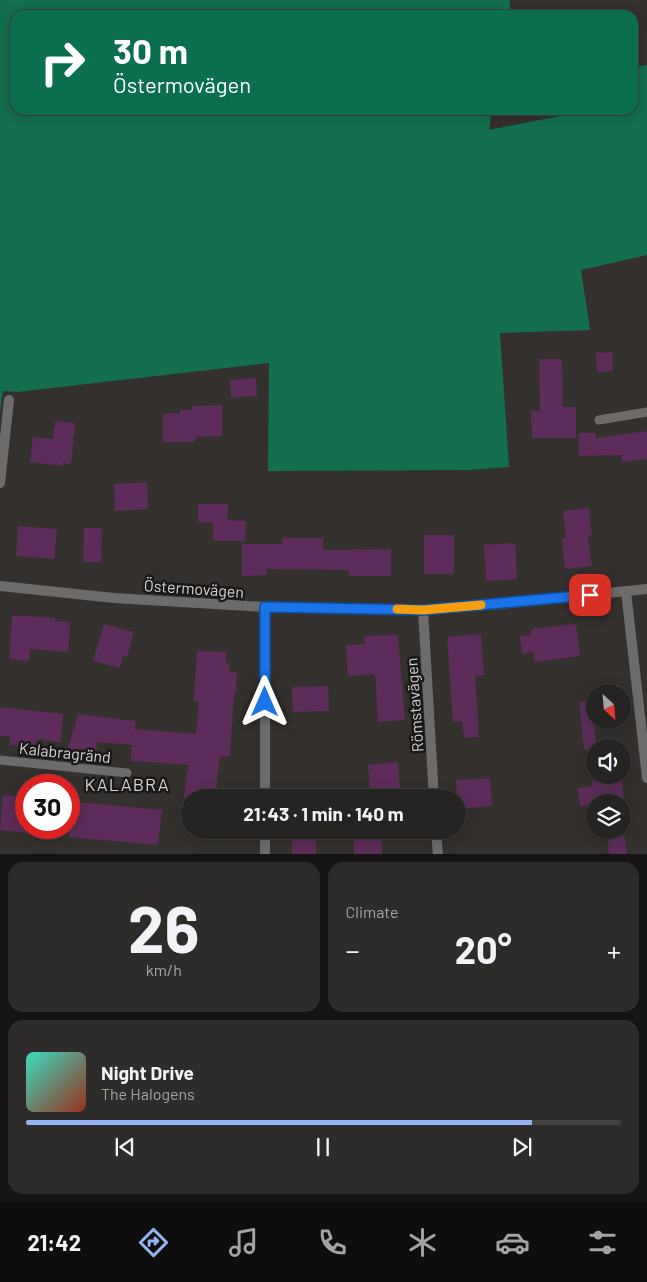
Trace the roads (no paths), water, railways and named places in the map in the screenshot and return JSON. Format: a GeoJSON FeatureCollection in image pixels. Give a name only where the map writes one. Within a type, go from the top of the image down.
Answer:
{"type":"FeatureCollection","features":[{"type":"Feature","properties":{"kind":"street"},"geometry":{"type":"LineString","coordinates":[[0,483],[9,400]]}},
{"type":"Feature","properties":{"kind":"street","name":"Östermovägen"},"geometry":{"type":"LineString","coordinates":[[0,586],[114,598],[265,607],[423,610],[501,604],[647,588]]}},
{"type":"Feature","properties":{"kind":"street"},"geometry":{"type":"LineString","coordinates":[[626,591],[647,778]]}},
{"type":"Feature","properties":{"kind":"street"},"geometry":{"type":"LineString","coordinates":[[265,607],[265,789]]}},
{"type":"Feature","properties":{"kind":"street","name":"Römstavägen"},"geometry":{"type":"LineString","coordinates":[[423,610],[433,789]]}},
{"type":"Feature","properties":{"kind":"street"},"geometry":{"type":"LineString","coordinates":[[265,839],[265,854]]}},
{"type":"Feature","properties":{"kind":"street"},"geometry":{"type":"LineString","coordinates":[[437,839],[438,854]]}},
{"type":"Feature","properties":{"kind":"lane"},"geometry":{"type":"LineString","coordinates":[[599,420],[647,412]]}},
{"type":"Feature","properties":{"kind":"lane","name":"Kalabragränd"},"geometry":{"type":"LineString","coordinates":[[0,760],[127,773]]}},
{"type":"Feature","properties":{"kind":"district","name":"KALABRA"},"geometry":{"type":"Point","coordinates":[127,784]}}]}
